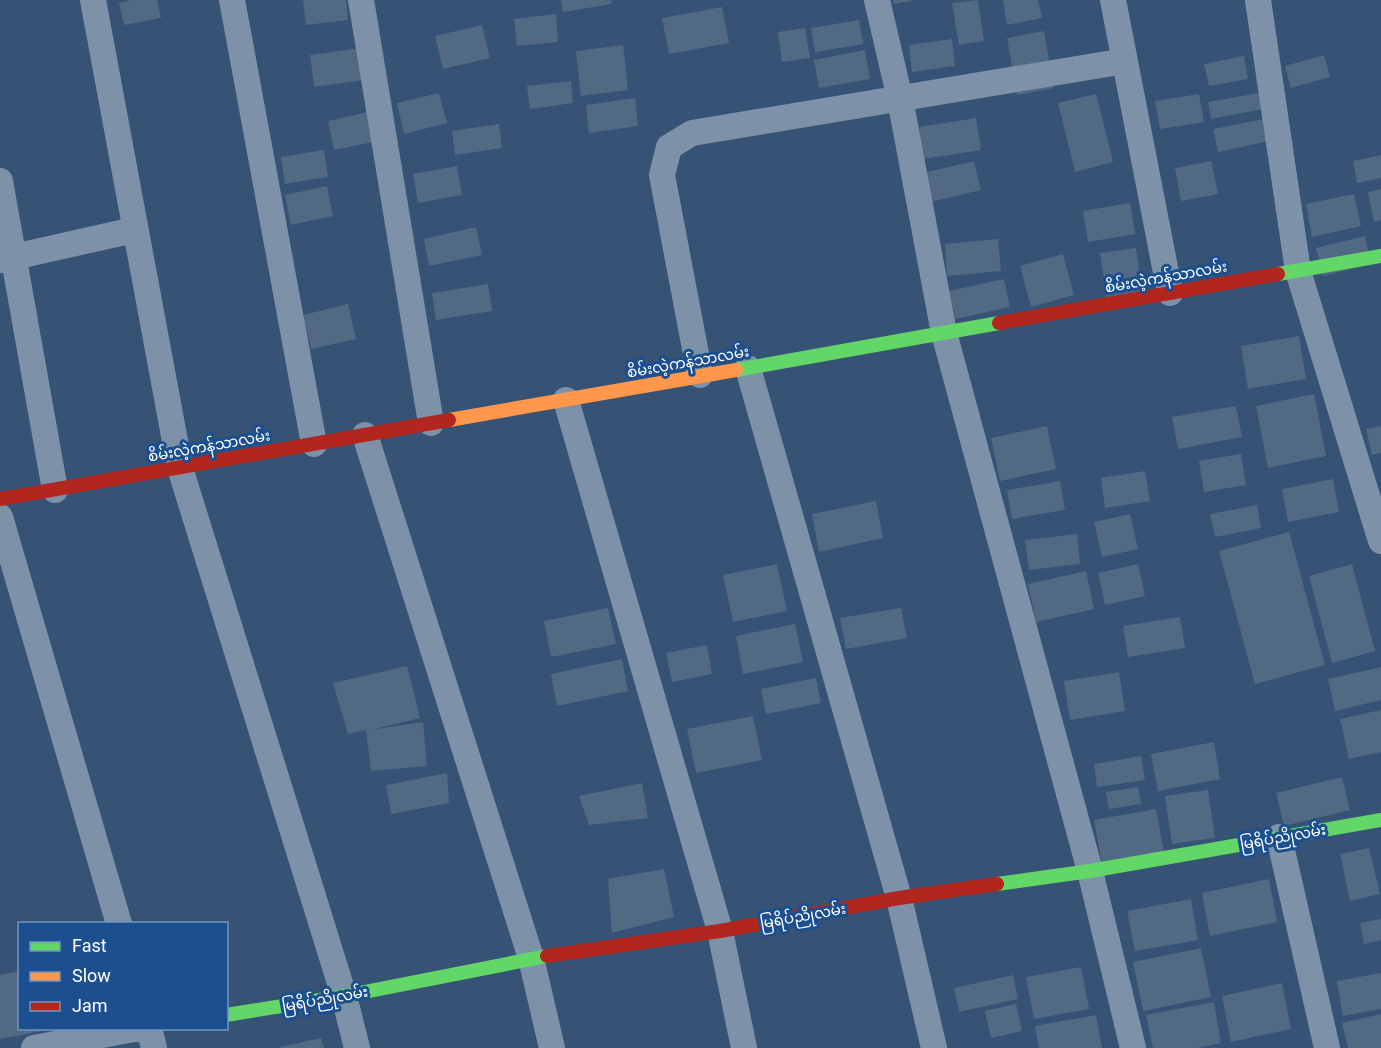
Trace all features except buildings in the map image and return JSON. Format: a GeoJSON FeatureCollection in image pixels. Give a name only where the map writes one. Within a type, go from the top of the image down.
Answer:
{"type":"FeatureCollection","features":[{"type":"Feature","properties":{"kind":"street"},"geometry":{"type":"LineString","coordinates":[[93,0],[180,468],[344,996],[357,1048]]}},
{"type":"Feature","properties":{"kind":"street"},"geometry":{"type":"LineString","coordinates":[[232,0],[314,444]]}},
{"type":"Feature","properties":{"kind":"street"},"geometry":{"type":"LineString","coordinates":[[361,0],[431,423]]}},
{"type":"Feature","properties":{"kind":"street"},"geometry":{"type":"LineString","coordinates":[[877,0],[900,99],[944,333],[1090,872],[1133,1048]]}},
{"type":"Feature","properties":{"kind":"street"},"geometry":{"type":"LineString","coordinates":[[1113,0],[1170,293]]}},
{"type":"Feature","properties":{"kind":"street"},"geometry":{"type":"LineString","coordinates":[[1258,0],[1298,271],[1381,541]]}},
{"type":"Feature","properties":{"kind":"street"},"geometry":{"type":"LineString","coordinates":[[700,375],[662,175],[669,147],[692,133],[1125,61]]}},
{"type":"Feature","properties":{"kind":"street"},"geometry":{"type":"LineString","coordinates":[[0,181],[7,259],[55,490]]}},
{"type":"Feature","properties":{"kind":"street"},"geometry":{"type":"LineString","coordinates":[[7,259],[134,230]]}},
{"type":"Feature","properties":{"kind":"street","name":"စိမ်းလဲ့ကန်သာလမ်း"},"geometry":{"type":"LineString","coordinates":[[0,499],[1381,256]]}},
{"type":"Feature","properties":{"kind":"street"},"geometry":{"type":"LineString","coordinates":[[748,368],[899,898],[934,1048]]}},
{"type":"Feature","properties":{"kind":"street"},"geometry":{"type":"LineString","coordinates":[[566,400],[720,931],[744,1048]]}},
{"type":"Feature","properties":{"kind":"street"},"geometry":{"type":"LineString","coordinates":[[365,435],[531,958],[552,1048]]}},
{"type":"Feature","properties":{"kind":"street"},"geometry":{"type":"LineString","coordinates":[[0,517],[118,922]]}},
{"type":"Feature","properties":{"kind":"street","name":"မြရိပ်ညိုလမ်း"},"geometry":{"type":"LineString","coordinates":[[228,1015],[344,996],[531,958],[720,931],[899,898],[1090,872],[1381,820]]}},
{"type":"Feature","properties":{"kind":"street"},"geometry":{"type":"LineString","coordinates":[[1279,837],[1327,1048]]}},
{"type":"Feature","properties":{"kind":"street"},"geometry":{"type":"LineString","coordinates":[[34,1048],[133,1030]]}},
{"type":"Feature","properties":{"kind":"street"},"geometry":{"type":"LineString","coordinates":[[149,1030],[154,1048]]}},
{"type":"Feature","properties":{"kind":"traffic: fast"},"geometry":{"type":"LineString","coordinates":[[1278,274],[1381,256]]}},
{"type":"Feature","properties":{"kind":"traffic: fast"},"geometry":{"type":"LineString","coordinates":[[736,370],[999,323]]}},
{"type":"Feature","properties":{"kind":"traffic: fast"},"geometry":{"type":"LineString","coordinates":[[997,884],[1090,871],[1381,820]]}},
{"type":"Feature","properties":{"kind":"traffic: fast"},"geometry":{"type":"LineString","coordinates":[[228,1015],[344,996],[547,956]]}},
{"type":"Feature","properties":{"kind":"traffic: slow"},"geometry":{"type":"LineString","coordinates":[[449,420],[736,370]]}},
{"type":"Feature","properties":{"kind":"traffic: jam"},"geometry":{"type":"LineString","coordinates":[[999,323],[1278,274]]}},
{"type":"Feature","properties":{"kind":"traffic: jam"},"geometry":{"type":"LineString","coordinates":[[0,499],[449,420]]}},
{"type":"Feature","properties":{"kind":"traffic: jam"},"geometry":{"type":"LineString","coordinates":[[547,956],[720,931],[899,898],[997,884]]}}]}
